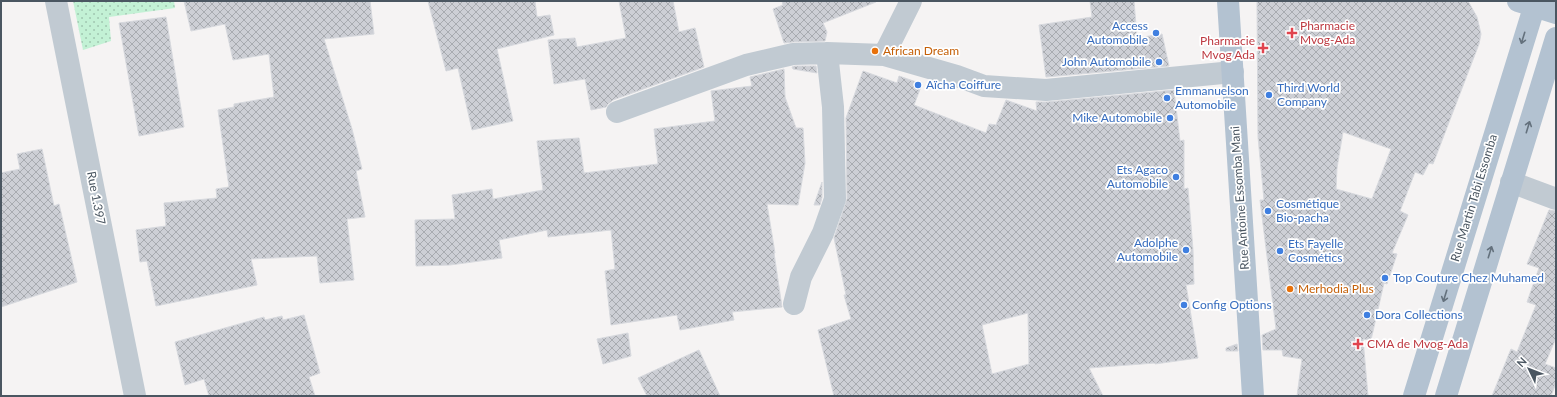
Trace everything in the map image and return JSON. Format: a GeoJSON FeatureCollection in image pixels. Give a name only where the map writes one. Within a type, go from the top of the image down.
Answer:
{"type":"FeatureCollection","features":[{"type":"Feature","properties":{"kind":"main road","name":"Rue Antoine Essomba Mani"},"geometry":{"type":"LineString","coordinates":[[1228,1],[1253,396]]}},
{"type":"Feature","properties":{"kind":"main road"},"geometry":{"type":"LineString","coordinates":[[1529,3],[1556,13]]}},
{"type":"Feature","properties":{"kind":"main road","name":"Rue Martin Tabi Essomba"},"geometry":{"type":"LineString","coordinates":[[1414,396],[1529,3]]}},
{"type":"Feature","properties":{"kind":"main road"},"geometry":{"type":"LineString","coordinates":[[1446,396],[1556,38]]}},
{"type":"Feature","properties":{"kind":"street","name":"Rue 1.397"},"geometry":{"type":"LineString","coordinates":[[56,1],[135,396]]}},
{"type":"Feature","properties":{"kind":"street"},"geometry":{"type":"LineString","coordinates":[[884,55],[910,1]]}},
{"type":"Feature","properties":{"kind":"street"},"geometry":{"type":"LineString","coordinates":[[794,304],[801,277],[823,233],[835,199],[833,107],[827,53]]}},
{"type":"Feature","properties":{"kind":"street"},"geometry":{"type":"LineString","coordinates":[[617,112],[746,65],[793,54],[827,53],[884,55],[957,76],[984,86],[1046,90],[1232,72]]}},
{"type":"Feature","properties":{"kind":"street"},"geometry":{"type":"LineString","coordinates":[[1511,182],[1556,199]]}},
{"type":"Feature","properties":{"kind":"green space"},"geometry":{"type":"Polygon","coordinates":[[[73,1],[174,1],[175,8],[109,17],[111,41],[83,50],[73,1]]]}},
{"type":"Feature","properties":{"kind":"building"},"geometry":{"type":"Polygon","coordinates":[[[184,1],[370,1],[374,34],[324,39],[352,129],[362,169],[356,171],[365,217],[347,219],[354,280],[320,283],[317,256],[251,259],[257,285],[156,306],[147,261],[140,262],[136,230],[166,226],[164,203],[217,198],[216,189],[229,187],[218,110],[234,107],[234,104],[274,97],[269,54],[233,60],[225,24],[191,31],[184,1]]]}},
{"type":"Feature","properties":{"kind":"building"},"geometry":{"type":"Polygon","coordinates":[[[428,1],[535,1],[537,17],[550,15],[554,35],[497,49],[513,121],[472,130],[458,68],[446,71],[428,1]]]}},
{"type":"Feature","properties":{"kind":"building"},"geometry":{"type":"Polygon","coordinates":[[[619,1],[673,1],[679,32],[695,28],[704,67],[613,100],[606,107],[591,110],[585,79],[554,84],[548,40],[575,38],[577,47],[626,38],[619,1]]]}},
{"type":"Feature","properties":{"kind":"building"},"geometry":{"type":"Polygon","coordinates":[[[782,1],[876,2],[823,23],[827,32],[825,41],[784,43],[773,9],[783,5],[782,1]]]}},
{"type":"Feature","properties":{"kind":"building"},"geometry":{"type":"Polygon","coordinates":[[[1090,1],[1134,1],[1137,38],[1162,34],[1169,66],[1046,77],[1039,25],[1092,17],[1090,1]]]}},
{"type":"Feature","properties":{"kind":"building"},"geometry":{"type":"Polygon","coordinates":[[[1257,1],[1468,1],[1477,17],[1481,34],[1479,44],[1433,164],[1429,163],[1423,175],[1415,172],[1400,211],[1408,215],[1392,253],[1397,254],[1387,284],[1384,283],[1371,340],[1363,339],[1368,396],[1297,396],[1302,359],[1283,356],[1282,350],[1263,350],[1262,335],[1276,329],[1260,200],[1264,200],[1258,137],[1257,1]],[[1343,132],[1337,168],[1336,189],[1372,199],[1391,149],[1343,132]]]}},
{"type":"Feature","properties":{"kind":"building"},"geometry":{"type":"Polygon","coordinates":[[[166,17],[184,127],[139,136],[119,23],[166,17]]]}},
{"type":"Feature","properties":{"kind":"building"},"geometry":{"type":"Polygon","coordinates":[[[816,66],[817,73],[793,69],[792,67],[816,66]]]}},
{"type":"Feature","properties":{"kind":"building"},"geometry":{"type":"Polygon","coordinates":[[[784,69],[785,97],[796,128],[803,128],[805,163],[798,205],[767,204],[782,307],[732,312],[734,320],[680,330],[677,315],[611,325],[605,271],[615,269],[611,230],[548,237],[547,230],[499,240],[502,258],[450,265],[416,266],[415,220],[455,219],[452,195],[492,189],[493,199],[543,190],[537,141],[579,138],[584,173],[658,164],[654,129],[715,121],[711,91],[752,86],[750,77],[784,69]]]}},
{"type":"Feature","properties":{"kind":"building"},"geometry":{"type":"Polygon","coordinates":[[[863,71],[897,83],[899,76],[922,84],[914,105],[986,133],[989,124],[996,125],[1006,100],[1037,111],[1036,102],[1174,90],[1180,141],[1184,140],[1184,189],[1188,188],[1194,284],[1186,285],[1198,358],[1155,364],[1089,368],[1103,396],[834,396],[818,330],[851,319],[844,295],[846,295],[834,238],[847,199],[846,118],[863,71]],[[1028,313],[982,325],[992,374],[1029,364],[1028,313]]]}},
{"type":"Feature","properties":{"kind":"building"},"geometry":{"type":"Polygon","coordinates":[[[42,149],[54,206],[59,204],[77,282],[1,307],[1,173],[20,169],[17,154],[42,149]]]}},
{"type":"Feature","properties":{"kind":"building"},"geometry":{"type":"Polygon","coordinates":[[[822,182],[822,197],[820,205],[814,205],[822,182]]]}},
{"type":"Feature","properties":{"kind":"building"},"geometry":{"type":"Polygon","coordinates":[[[1549,210],[1556,211],[1556,338],[1545,364],[1556,368],[1556,383],[1551,396],[1492,396],[1511,349],[1517,352],[1536,305],[1527,302],[1539,268],[1527,264],[1549,210]]]}},
{"type":"Feature","properties":{"kind":"building"},"geometry":{"type":"Polygon","coordinates":[[[304,315],[320,373],[309,377],[315,396],[209,396],[204,379],[185,385],[175,342],[264,317],[265,320],[282,316],[283,320],[304,315]]]}},
{"type":"Feature","properties":{"kind":"building"},"geometry":{"type":"Polygon","coordinates":[[[628,333],[631,356],[603,364],[597,339],[628,333]]]}},
{"type":"Feature","properties":{"kind":"building"},"geometry":{"type":"Polygon","coordinates":[[[1237,344],[1238,351],[1226,351],[1226,348],[1237,344]]]}},
{"type":"Feature","properties":{"kind":"building"},"geometry":{"type":"Polygon","coordinates":[[[699,350],[720,396],[647,396],[638,378],[699,350]]]}},
{"type":"Feature","properties":{"kind":"place","name":"Access Automobile"},"geometry":{"type":"Point","coordinates":[1156,33]}},
{"type":"Feature","properties":{"kind":"place","name":"Pharmacie Mvog-Ada"},"geometry":{"type":"Point","coordinates":[1292,33]}},
{"type":"Feature","properties":{"kind":"place","name":"Pharmacie Mvog Ada"},"geometry":{"type":"Point","coordinates":[1263,48]}},
{"type":"Feature","properties":{"kind":"place","name":"African Dream"},"geometry":{"type":"Point","coordinates":[875,51]}},
{"type":"Feature","properties":{"kind":"place","name":"John Automobile"},"geometry":{"type":"Point","coordinates":[1159,62]}},
{"type":"Feature","properties":{"kind":"place","name":"Aïcha Coiffure"},"geometry":{"type":"Point","coordinates":[918,85]}},
{"type":"Feature","properties":{"kind":"place","name":"Third World Company"},"geometry":{"type":"Point","coordinates":[1269,95]}},
{"type":"Feature","properties":{"kind":"place","name":"Emmanuelson Automobile"},"geometry":{"type":"Point","coordinates":[1167,98]}},
{"type":"Feature","properties":{"kind":"place","name":"Mike Automobile"},"geometry":{"type":"Point","coordinates":[1170,118]}},
{"type":"Feature","properties":{"kind":"place","name":"Ets Agaco Automobile"},"geometry":{"type":"Point","coordinates":[1176,177]}},
{"type":"Feature","properties":{"kind":"place","name":"Cosmétique Bio-pacha"},"geometry":{"type":"Point","coordinates":[1268,211]}},
{"type":"Feature","properties":{"kind":"place","name":"Adolphe Automobile"},"geometry":{"type":"Point","coordinates":[1186,250]}},
{"type":"Feature","properties":{"kind":"place","name":"Ets Fayelle Cosmétics"},"geometry":{"type":"Point","coordinates":[1280,251]}},
{"type":"Feature","properties":{"kind":"place","name":"Top Couture Chez Muhamed"},"geometry":{"type":"Point","coordinates":[1385,278]}},
{"type":"Feature","properties":{"kind":"place","name":"Merhodia Plus"},"geometry":{"type":"Point","coordinates":[1290,289]}},
{"type":"Feature","properties":{"kind":"place","name":"Config Options"},"geometry":{"type":"Point","coordinates":[1184,305]}},
{"type":"Feature","properties":{"kind":"place","name":"Dora Collections"},"geometry":{"type":"Point","coordinates":[1367,315]}},
{"type":"Feature","properties":{"kind":"place","name":"CMA de Mvog-Ada"},"geometry":{"type":"Point","coordinates":[1358,344]}}]}
